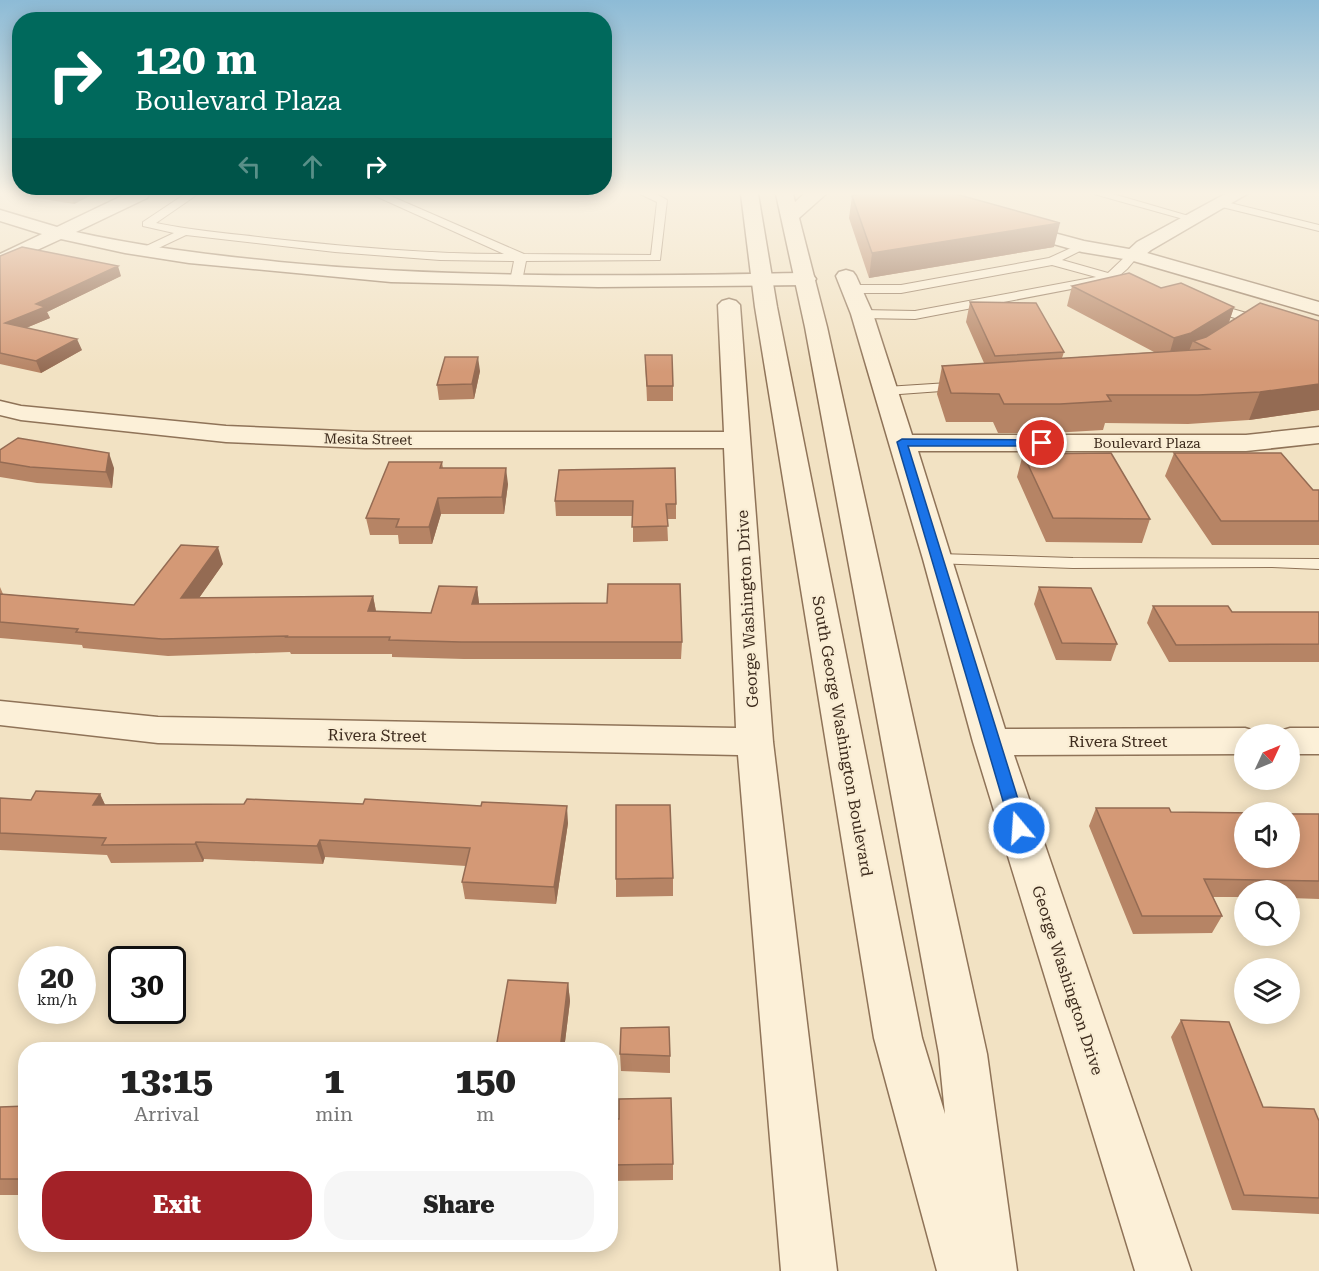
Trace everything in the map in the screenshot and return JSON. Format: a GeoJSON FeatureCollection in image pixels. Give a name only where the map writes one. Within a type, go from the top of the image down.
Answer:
{"type":"FeatureCollection","features":[{"type":"Feature","properties":{"kind":"street"},"geometry":{"type":"LineString","coordinates":[[0,261],[16,253]]}},
{"type":"Feature","properties":{"kind":"street"},"geometry":{"type":"LineString","coordinates":[[163,253],[308,271],[466,281],[806,279]]}},
{"type":"Feature","properties":{"kind":"street","name":"South George Washington Boulevard"},"geometry":{"type":"LineString","coordinates":[[758,253],[898,1038],[964,1271]]}},
{"type":"Feature","properties":{"kind":"street"},"geometry":{"type":"LineString","coordinates":[[799,253],[963,1054],[989,1271]]}},
{"type":"Feature","properties":{"kind":"street"},"geometry":{"type":"LineString","coordinates":[[1123,253],[1319,309]]}},
{"type":"Feature","properties":{"kind":"street"},"geometry":{"type":"LineString","coordinates":[[1128,253],[1132,255]]}},
{"type":"Feature","properties":{"kind":"street","name":"George Washington Drive"},"geometry":{"type":"LineString","coordinates":[[853,293],[902,442],[991,741],[1163,1271]]}},
{"type":"Feature","properties":{"kind":"street","name":"George Washington Drive"},"geometry":{"type":"LineString","coordinates":[[729,305],[755,742],[809,1271]]}},
{"type":"Feature","properties":{"kind":"street","name":"Mesita Street"},"geometry":{"type":"LineString","coordinates":[[0,408],[21,413],[226,434],[377,440],[737,440]]}},
{"type":"Feature","properties":{"kind":"street","name":"Boulevard Plaza"},"geometry":{"type":"LineString","coordinates":[[902,442],[1246,443],[1319,435]]}},
{"type":"Feature","properties":{"kind":"street","name":"Rivera Street"},"geometry":{"type":"LineString","coordinates":[[0,713],[158,730],[755,742]]}},
{"type":"Feature","properties":{"kind":"street","name":"Rivera Street"},"geometry":{"type":"LineString","coordinates":[[991,741],[1234,741]]}},
{"type":"Feature","properties":{"kind":"street"},"geometry":{"type":"LineString","coordinates":[[1300,741],[1319,741]]}},
{"type":"Feature","properties":{"kind":"lane"},"geometry":{"type":"LineString","coordinates":[[308,271],[330,253]]}},
{"type":"Feature","properties":{"kind":"lane"},"geometry":{"type":"LineString","coordinates":[[392,253],[440,257],[656,258],[656,253]]}},
{"type":"Feature","properties":{"kind":"lane"},"geometry":{"type":"LineString","coordinates":[[513,253],[521,257]]}},
{"type":"Feature","properties":{"kind":"lane"},"geometry":{"type":"LineString","coordinates":[[853,293],[901,289],[1052,261],[1067,253]]}},
{"type":"Feature","properties":{"kind":"lane"},"geometry":{"type":"LineString","coordinates":[[853,293],[915,315],[1115,279],[1132,255]]}},
{"type":"Feature","properties":{"kind":"lane"},"geometry":{"type":"LineString","coordinates":[[516,281],[521,257]]}},
{"type":"Feature","properties":{"kind":"lane"},"geometry":{"type":"LineString","coordinates":[[1052,261],[1115,279]]}},
{"type":"Feature","properties":{"kind":"lane"},"geometry":{"type":"LineString","coordinates":[[1236,331],[1286,299]]}},
{"type":"Feature","properties":{"kind":"lane"},"geometry":{"type":"LineString","coordinates":[[1198,303],[1276,326]]}},
{"type":"Feature","properties":{"kind":"lane"},"geometry":{"type":"LineString","coordinates":[[886,391],[980,385]]}},
{"type":"Feature","properties":{"kind":"lane"},"geometry":{"type":"LineString","coordinates":[[938,559],[1073,563],[1272,562],[1319,564]]}},
{"type":"Feature","properties":{"kind":"building"},"geometry":{"type":"Polygon","coordinates":[[[7,253],[54,253],[118,266],[36,304],[45,307],[5,323],[77,339],[36,361],[0,353],[0,256],[7,253]]]}},
{"type":"Feature","properties":{"kind":"building"},"geometry":{"type":"Polygon","coordinates":[[[1129,273],[1161,288],[1181,283],[1234,307],[1191,333],[1174,338],[1072,286],[1129,273]]]}},
{"type":"Feature","properties":{"kind":"building"},"geometry":{"type":"Polygon","coordinates":[[[970,302],[1036,303],[1064,352],[995,356],[970,302]]]}},
{"type":"Feature","properties":{"kind":"building"},"geometry":{"type":"Polygon","coordinates":[[[1260,303],[1319,321],[1319,384],[1260,392],[1107,395],[1111,401],[1004,404],[999,394],[951,393],[942,366],[1209,349],[1193,341],[1206,337],[1260,303]]]}},
{"type":"Feature","properties":{"kind":"building"},"geometry":{"type":"Polygon","coordinates":[[[645,355],[672,355],[673,386],[647,386],[645,355]]]}},
{"type":"Feature","properties":{"kind":"building"},"geometry":{"type":"Polygon","coordinates":[[[445,357],[478,357],[472,384],[437,385],[445,357]]]}},
{"type":"Feature","properties":{"kind":"building"},"geometry":{"type":"Polygon","coordinates":[[[18,438],[109,453],[106,472],[30,467],[0,462],[0,450],[18,438]]]}},
{"type":"Feature","properties":{"kind":"building"},"geometry":{"type":"Polygon","coordinates":[[[1111,453],[1150,519],[1053,518],[1023,454],[1111,453]]]}},
{"type":"Feature","properties":{"kind":"building"},"geometry":{"type":"Polygon","coordinates":[[[1174,453],[1281,453],[1313,490],[1319,490],[1319,521],[1221,521],[1174,453]]]}},
{"type":"Feature","properties":{"kind":"building"},"geometry":{"type":"Polygon","coordinates":[[[389,462],[442,462],[440,468],[506,468],[502,497],[438,498],[429,527],[396,527],[399,519],[366,518],[389,462]]]}},
{"type":"Feature","properties":{"kind":"building"},"geometry":{"type":"Polygon","coordinates":[[[675,468],[676,504],[666,504],[668,526],[632,527],[633,501],[555,501],[559,470],[675,468]]]}},
{"type":"Feature","properties":{"kind":"building"},"geometry":{"type":"Polygon","coordinates":[[[181,545],[218,547],[181,598],[373,596],[368,611],[431,613],[439,586],[477,587],[472,604],[607,603],[608,584],[680,584],[682,642],[461,642],[389,640],[390,637],[287,636],[162,639],[76,632],[78,629],[0,622],[0,594],[134,605],[181,545]]]}},
{"type":"Feature","properties":{"kind":"building"},"geometry":{"type":"Polygon","coordinates":[[[1039,587],[1091,588],[1117,644],[1062,643],[1039,587]]]}},
{"type":"Feature","properties":{"kind":"building"},"geometry":{"type":"Polygon","coordinates":[[[1153,606],[1228,606],[1232,612],[1319,612],[1319,644],[1176,645],[1153,606]]]}},
{"type":"Feature","properties":{"kind":"building"},"geometry":{"type":"Polygon","coordinates":[[[36,791],[100,794],[93,805],[244,804],[247,799],[363,804],[365,799],[481,806],[482,802],[567,806],[554,887],[462,882],[470,848],[320,840],[317,846],[196,842],[195,844],[102,845],[106,838],[0,833],[0,798],[31,800],[36,791]]]}},
{"type":"Feature","properties":{"kind":"building"},"geometry":{"type":"Polygon","coordinates":[[[616,805],[670,805],[673,878],[616,879],[616,805]]]}},
{"type":"Feature","properties":{"kind":"building"},"geometry":{"type":"Polygon","coordinates":[[[1096,808],[1169,808],[1171,812],[1234,813],[1234,868],[1300,868],[1300,814],[1319,814],[1319,881],[1204,879],[1222,916],[1142,916],[1096,808]]]}},
{"type":"Feature","properties":{"kind":"building"},"geometry":{"type":"Polygon","coordinates":[[[508,980],[568,983],[561,1042],[497,1042],[508,980]]]}},
{"type":"Feature","properties":{"kind":"building"},"geometry":{"type":"Polygon","coordinates":[[[1181,1020],[1229,1022],[1263,1107],[1314,1109],[1319,1121],[1319,1198],[1244,1195],[1181,1020]]]}},
{"type":"Feature","properties":{"kind":"building"},"geometry":{"type":"Polygon","coordinates":[[[669,1027],[670,1056],[620,1054],[621,1028],[669,1027]]]}},
{"type":"Feature","properties":{"kind":"building"},"geometry":{"type":"Polygon","coordinates":[[[671,1098],[673,1164],[618,1165],[619,1099],[671,1098]]]}},
{"type":"Feature","properties":{"kind":"building"},"geometry":{"type":"Polygon","coordinates":[[[18,1106],[18,1179],[0,1179],[0,1107],[18,1106]]]}},
{"type":"Feature","properties":{"kind":"route"},"geometry":{"type":"LineString","coordinates":[[1019,828],[902,442],[1042,443]]}}]}
